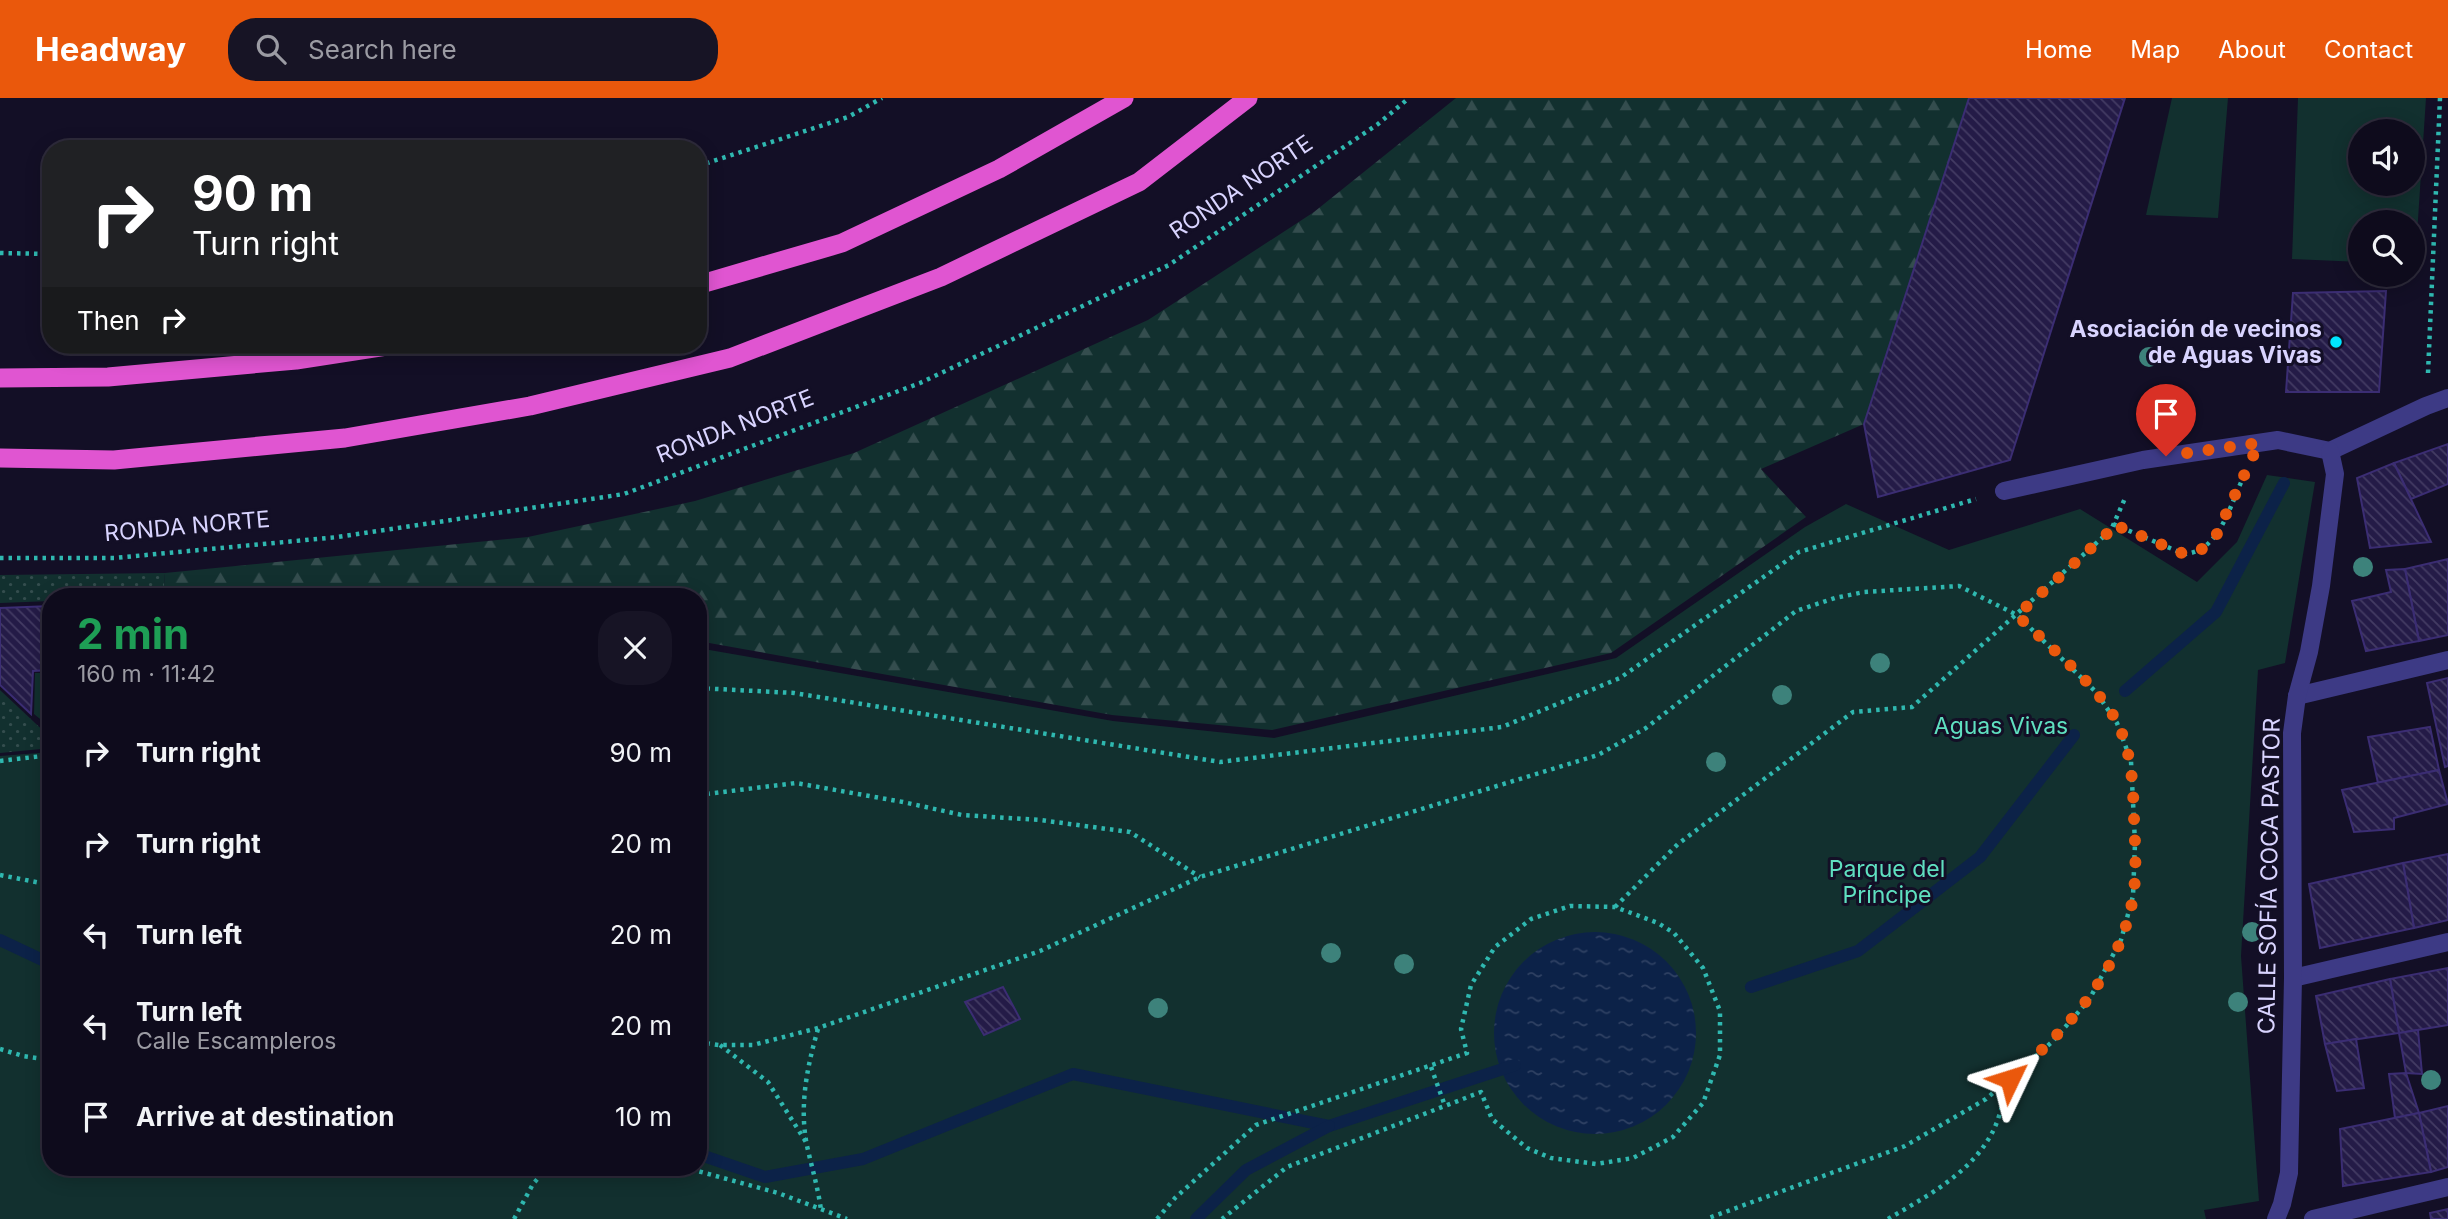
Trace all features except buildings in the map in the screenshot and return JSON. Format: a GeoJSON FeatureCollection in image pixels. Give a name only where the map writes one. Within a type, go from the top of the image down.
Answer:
{"type":"FeatureCollection","features":[{"type":"Feature","properties":{"kind":"highway"},"geometry":{"type":"LineString","coordinates":[[707,282],[842,243],[999,169],[1124,98]]}},
{"type":"Feature","properties":{"kind":"highway"},"geometry":{"type":"LineString","coordinates":[[0,458],[114,460],[345,438],[530,406],[730,358],[941,277],[1139,182],[1248,98]]}},
{"type":"Feature","properties":{"kind":"highway"},"geometry":{"type":"LineString","coordinates":[[0,378],[108,377],[335,354]]}},
{"type":"Feature","properties":{"kind":"street"},"geometry":{"type":"LineString","coordinates":[[2004,491],[2143,460],[2277,440],[2330,451],[2448,398]]}},
{"type":"Feature","properties":{"kind":"street","name":"CALLE SOFÍA COCA PASTOR"},"geometry":{"type":"LineString","coordinates":[[2276,1219],[2283,1204],[2289,1173],[2293,978],[2292,733],[2297,696],[2309,652],[2321,586],[2335,474],[2330,451]]}},
{"type":"Feature","properties":{"kind":"street"},"geometry":{"type":"LineString","coordinates":[[2297,696],[2448,660]]}},
{"type":"Feature","properties":{"kind":"street"},"geometry":{"type":"LineString","coordinates":[[2293,978],[2448,942]]}},
{"type":"Feature","properties":{"kind":"street"},"geometry":{"type":"LineString","coordinates":[[2313,1219],[2448,1187]]}},
{"type":"Feature","properties":{"kind":"path"},"geometry":{"type":"LineString","coordinates":[[707,163],[848,117],[882,98]]}},
{"type":"Feature","properties":{"kind":"path","name":"RONDA NORTE"},"geometry":{"type":"LineString","coordinates":[[0,558],[114,558],[338,537],[624,494],[919,383],[1169,265],[1378,124],[1409,98]]}},
{"type":"Feature","properties":{"kind":"path"},"geometry":{"type":"LineString","coordinates":[[2426,406],[2440,98]]}},
{"type":"Feature","properties":{"kind":"path"},"geometry":{"type":"LineString","coordinates":[[0,253],[42,254]]}},
{"type":"Feature","properties":{"kind":"path"},"geometry":{"type":"LineString","coordinates":[[1615,906],[1678,844],[1853,712],[1912,707],[2111,530],[2113,524],[2184,554],[2197,553],[2215,538],[2259,443]]}},
{"type":"Feature","properties":{"kind":"path"},"geometry":{"type":"LineString","coordinates":[[707,688],[794,693],[1220,762],[1502,727],[1620,678],[1799,552],[2004,491]]}},
{"type":"Feature","properties":{"kind":"path"},"geometry":{"type":"LineString","coordinates":[[707,1043],[753,1045],[818,1028],[1040,951],[1200,877],[1598,755],[1646,728],[1797,611],[1835,598],[1864,592],[1959,586],[2017,615],[2096,692],[2117,723],[2131,761],[2135,843],[2133,896],[2121,940],[2089,1000],[2052,1042],[1986,1099],[1905,1146],[1706,1219]]}},
{"type":"Feature","properties":{"kind":"path"},"geometry":{"type":"LineString","coordinates":[[0,761],[42,756]]}},
{"type":"Feature","properties":{"kind":"path"},"geometry":{"type":"LineString","coordinates":[[707,794],[796,783],[962,815],[1040,820],[1130,831],[1200,877]]}},
{"type":"Feature","properties":{"kind":"path"},"geometry":{"type":"LineString","coordinates":[[0,875],[42,883]]}},
{"type":"Feature","properties":{"kind":"path"},"geometry":{"type":"LineString","coordinates":[[1157,1219],[1175,1198],[1256,1125],[1467,1053],[1461,1029],[1471,985],[1495,947],[1531,919],[1570,906],[1615,906],[1658,923],[1674,933],[1703,968],[1720,1011],[1720,1055],[1703,1103],[1673,1137],[1633,1158],[1596,1164],[1550,1158],[1527,1148],[1492,1119],[1481,1092],[1287,1167],[1222,1219]]}},
{"type":"Feature","properties":{"kind":"path"},"geometry":{"type":"LineString","coordinates":[[818,1028],[808,1062],[803,1095],[807,1143],[821,1210]]}},
{"type":"Feature","properties":{"kind":"path"},"geometry":{"type":"LineString","coordinates":[[719,1045],[768,1082],[807,1143]]}},
{"type":"Feature","properties":{"kind":"path"},"geometry":{"type":"LineString","coordinates":[[0,1049],[42,1059]]}},
{"type":"Feature","properties":{"kind":"path"},"geometry":{"type":"LineString","coordinates":[[1431,1067],[1445,1106]]}},
{"type":"Feature","properties":{"kind":"path"},"geometry":{"type":"LineString","coordinates":[[1888,1219],[1939,1188],[1976,1158],[1993,1132],[2010,1079]]}},
{"type":"Feature","properties":{"kind":"path"},"geometry":{"type":"LineString","coordinates":[[707,1174],[778,1193],[847,1219]]}},
{"type":"Feature","properties":{"kind":"path"},"geometry":{"type":"LineString","coordinates":[[514,1219],[540,1176]]}},
{"type":"Feature","properties":{"kind":"green space"},"geometry":{"type":"Polygon","coordinates":[[[1456,98],[1971,98],[1864,424],[1761,469],[1806,517],[1611,653],[1272,730],[1112,715],[707,643],[707,588],[164,588],[165,573],[528,537],[695,501],[854,453],[1148,320],[1314,212],[1456,98]]]}},
{"type":"Feature","properties":{"kind":"green space"},"geometry":{"type":"Polygon","coordinates":[[[2172,98],[2228,98],[2218,218],[2146,215],[2172,98]]]}},
{"type":"Feature","properties":{"kind":"green space"},"geometry":{"type":"Polygon","coordinates":[[[2298,98],[2426,98],[2425,119],[2348,119],[2348,196],[2420,196],[2419,210],[2348,210],[2348,261],[2292,259],[2298,98]]]}},
{"type":"Feature","properties":{"kind":"green space","name":"Parque del Príncipe"},"geometry":{"type":"Polygon","coordinates":[[[2267,475],[2315,482],[2285,663],[2258,670],[2241,956],[2259,1201],[2204,1210],[2206,1219],[0,1219],[0,756],[42,753],[42,1176],[707,1176],[707,650],[1113,721],[1274,738],[1616,658],[1805,527],[1846,504],[1949,550],[2080,509],[2197,582],[2237,542],[2267,475]]]}},
{"type":"Feature","properties":{"kind":"green space"},"geometry":{"type":"Polygon","coordinates":[[[165,573],[164,588],[42,588],[42,601],[0,603],[0,575],[165,573]]]}},
{"type":"Feature","properties":{"kind":"green space"},"geometry":{"type":"Polygon","coordinates":[[[35,673],[42,673],[42,721],[34,714],[35,673]]]}},
{"type":"Feature","properties":{"kind":"green space"},"geometry":{"type":"Polygon","coordinates":[[[0,690],[42,730],[42,749],[0,753],[0,690]]]}},
{"type":"Feature","properties":{"kind":"water"},"geometry":{"type":"Polygon","coordinates":[[[1595,932],[1634,940],[1651,949],[1666,962],[1679,977],[1688,994],[1696,1033],[1688,1072],[1679,1089],[1666,1104],[1651,1117],[1634,1126],[1595,1134],[1556,1126],[1539,1117],[1524,1104],[1511,1089],[1502,1072],[1494,1033],[1502,994],[1511,977],[1524,962],[1539,949],[1556,940],[1595,932]]]}},
{"type":"Feature","properties":{"kind":"waterway"},"geometry":{"type":"LineString","coordinates":[[2125,691],[2216,612],[2284,483]]}},
{"type":"Feature","properties":{"kind":"waterway"},"geometry":{"type":"LineString","coordinates":[[1751,987],[1858,951],[1980,857],[2074,735]]}},
{"type":"Feature","properties":{"kind":"waterway"},"geometry":{"type":"LineString","coordinates":[[0,940],[42,960]]}},
{"type":"Feature","properties":{"kind":"waterway"},"geometry":{"type":"LineString","coordinates":[[707,1157],[765,1177],[863,1159],[1073,1074],[1329,1126],[1515,1065]]}},
{"type":"Feature","properties":{"kind":"waterway"},"geometry":{"type":"LineString","coordinates":[[1196,1219],[1246,1170],[1329,1126]]}},
{"type":"Feature","properties":{"kind":"place","name":"Asociación de vecinos de Aguas Vivas"},"geometry":{"type":"Point","coordinates":[2336,342]}},
{"type":"Feature","properties":{"kind":"route"},"geometry":{"type":"LineString","coordinates":[[2010,1079],[2052,1042],[2089,1000],[2121,940],[2133,896],[2135,843],[2131,761],[2117,723],[2096,692],[2017,615],[2111,530],[2113,524],[2184,554],[2197,553],[2215,538],[2259,443],[2166,456]]}},
{"type":"Feature","properties":{"kind":"park label","name":"Aguas Vivas"},"geometry":{"type":"Point","coordinates":[2001,726]}}]}
